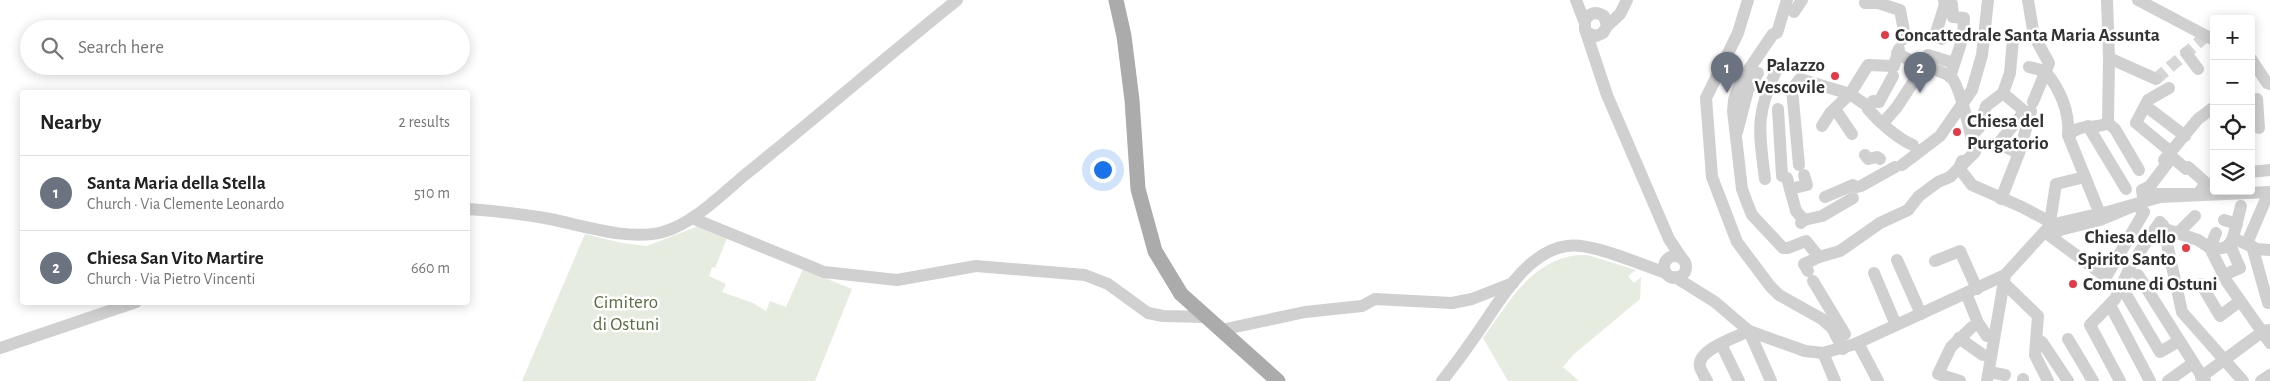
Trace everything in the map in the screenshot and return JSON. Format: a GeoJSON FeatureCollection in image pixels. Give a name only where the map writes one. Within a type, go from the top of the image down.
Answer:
{"type":"FeatureCollection","features":[{"type":"Feature","properties":{"kind":"main road"},"geometry":{"type":"LineString","coordinates":[[1116,0],[1124,36],[1138,189],[1155,251],[1181,294],[1278,381]]}},
{"type":"Feature","properties":{"kind":"street"},"geometry":{"type":"LineString","coordinates":[[470,209],[534,216],[618,232],[643,234],[662,232],[692,218],[957,0]]}},
{"type":"Feature","properties":{"kind":"street"},"geometry":{"type":"LineString","coordinates":[[1576,0],[1596,24],[1598,68],[1606,95],[1669,239],[1671,267]]}},
{"type":"Feature","properties":{"kind":"street"},"geometry":{"type":"LineString","coordinates":[[1748,0],[1738,33],[1706,98],[1712,177],[1737,242],[1770,286],[1783,298],[1827,323],[1851,346]]}},
{"type":"Feature","properties":{"kind":"street"},"geometry":{"type":"LineString","coordinates":[[1788,0],[1789,14]]}},
{"type":"Feature","properties":{"kind":"street"},"geometry":{"type":"LineString","coordinates":[[1802,0],[1789,14],[1776,33],[1773,34],[1741,81],[1733,109],[1742,189],[1752,214],[1783,248],[1806,241],[1819,257]]}},
{"type":"Feature","properties":{"kind":"street"},"geometry":{"type":"LineString","coordinates":[[1866,0],[1866,2],[1878,3],[1900,10],[1904,31],[1894,66],[1879,102],[1873,101],[1869,107]]}},
{"type":"Feature","properties":{"kind":"street"},"geometry":{"type":"LineString","coordinates":[[1778,109],[1782,176],[1787,178],[1796,211],[1802,222],[1822,216],[1861,186],[1899,166],[1940,136],[1972,90],[1979,70],[1988,0]]}},
{"type":"Feature","properties":{"kind":"street"},"geometry":{"type":"LineString","coordinates":[[2001,199],[2019,153],[2029,110],[2048,62],[2034,36],[2028,0]]}},
{"type":"Feature","properties":{"kind":"street"},"geometry":{"type":"LineString","coordinates":[[2106,0],[2109,58],[2108,122],[2115,129],[2139,170]]}},
{"type":"Feature","properties":{"kind":"street"},"geometry":{"type":"LineString","coordinates":[[2138,0],[2210,38]]}},
{"type":"Feature","properties":{"kind":"street"},"geometry":{"type":"LineString","coordinates":[[1938,37],[1944,2],[1952,4],[1953,17],[1964,18],[1963,37],[1950,77]]}},
{"type":"Feature","properties":{"kind":"street"},"geometry":{"type":"LineString","coordinates":[[1596,24],[1620,14],[1625,4]]}},
{"type":"Feature","properties":{"kind":"street"},"geometry":{"type":"LineString","coordinates":[[1972,135],[1979,128],[1986,106],[2002,93],[2010,74],[2013,39]]}},
{"type":"Feature","properties":{"kind":"street"},"geometry":{"type":"LineString","coordinates":[[1878,381],[1851,346],[1808,272],[1819,257],[1840,251],[1880,223],[1908,210],[1919,196],[1938,182],[1950,177],[1975,152],[1972,135],[1956,84],[1950,77],[1918,65],[1900,47]]}},
{"type":"Feature","properties":{"kind":"street"},"geometry":{"type":"LineString","coordinates":[[2186,54],[2198,70]]}},
{"type":"Feature","properties":{"kind":"street"},"geometry":{"type":"LineString","coordinates":[[1928,55],[1954,63]]}},
{"type":"Feature","properties":{"kind":"street"},"geometry":{"type":"LineString","coordinates":[[2109,58],[2156,79]]}},
{"type":"Feature","properties":{"kind":"street"},"geometry":{"type":"LineString","coordinates":[[2252,60],[2268,84]]}},
{"type":"Feature","properties":{"kind":"street"},"geometry":{"type":"LineString","coordinates":[[1822,126],[1853,89],[1868,65],[1892,71]]}},
{"type":"Feature","properties":{"kind":"street"},"geometry":{"type":"LineString","coordinates":[[1883,123],[1897,108],[1918,65]]}},
{"type":"Feature","properties":{"kind":"street"},"geometry":{"type":"LineString","coordinates":[[2029,67],[2045,71],[2062,95],[2069,126],[2068,135],[2085,177],[2106,212]]}},
{"type":"Feature","properties":{"kind":"street"},"geometry":{"type":"LineString","coordinates":[[1765,179],[1760,121],[1767,90],[1776,71]]}},
{"type":"Feature","properties":{"kind":"street"},"geometry":{"type":"LineString","coordinates":[[1736,134],[1739,131],[1748,90],[1758,73]]}},
{"type":"Feature","properties":{"kind":"street"},"geometry":{"type":"LineString","coordinates":[[1790,189],[1807,185],[1802,170],[1792,89],[1800,79],[1853,89],[1869,107],[1868,109],[1883,123],[1904,142],[1913,145]]}},
{"type":"Feature","properties":{"kind":"street"},"geometry":{"type":"LineString","coordinates":[[2169,88],[2148,100],[2136,123],[2171,152]]}},
{"type":"Feature","properties":{"kind":"street"},"geometry":{"type":"LineString","coordinates":[[2002,93],[2029,110]]}},
{"type":"Feature","properties":{"kind":"street"},"geometry":{"type":"LineString","coordinates":[[2258,128],[2259,99]]}},
{"type":"Feature","properties":{"kind":"street"},"geometry":{"type":"LineString","coordinates":[[1835,109],[1852,134]]}},
{"type":"Feature","properties":{"kind":"street"},"geometry":{"type":"LineString","coordinates":[[2019,153],[1998,144],[2029,110]]}},
{"type":"Feature","properties":{"kind":"street"},"geometry":{"type":"LineString","coordinates":[[2151,110],[2184,136]]}},
{"type":"Feature","properties":{"kind":"street"},"geometry":{"type":"LineString","coordinates":[[1442,381],[1513,283],[1528,266],[1542,256],[1567,246],[1595,250],[1671,267],[1748,331],[1805,351],[1823,353],[1851,346],[1972,291],[2005,279],[2047,229],[2055,225],[2106,212],[2136,193],[2198,119],[2210,110]]}},
{"type":"Feature","properties":{"kind":"street"},"geometry":{"type":"LineString","coordinates":[[2068,135],[2078,127],[2101,126],[2108,122]]}},
{"type":"Feature","properties":{"kind":"street"},"geometry":{"type":"LineString","coordinates":[[2088,126],[2136,193],[2168,230],[2198,240],[2210,248],[2224,275],[2250,316],[2266,330],[2270,343]]}},
{"type":"Feature","properties":{"kind":"street"},"geometry":{"type":"LineString","coordinates":[[1866,155],[1868,159],[1877,157],[1880,159]]}},
{"type":"Feature","properties":{"kind":"street"},"geometry":{"type":"LineString","coordinates":[[2172,157],[2186,170],[2188,167],[2209,184],[2198,194],[2151,194],[2145,198],[2142,195],[2144,188],[2150,186],[2172,157]]}},
{"type":"Feature","properties":{"kind":"street"},"geometry":{"type":"LineString","coordinates":[[1960,168],[1972,185],[2027,209],[2055,225],[2100,220],[2136,205],[2144,212],[2106,277],[2050,236],[2055,225],[2056,184],[2085,177]]}},
{"type":"Feature","properties":{"kind":"street"},"geometry":{"type":"LineString","coordinates":[[2255,172],[2270,170]]}},
{"type":"Feature","properties":{"kind":"street"},"geometry":{"type":"LineString","coordinates":[[2136,193],[2160,197],[2209,184],[2270,192],[2249,245],[2269,302],[2250,316]]}},
{"type":"Feature","properties":{"kind":"street"},"geometry":{"type":"LineString","coordinates":[[1826,197],[1851,193]]}},
{"type":"Feature","properties":{"kind":"street"},"geometry":{"type":"LineString","coordinates":[[2210,248],[2225,249],[2231,242],[2241,206]]}},
{"type":"Feature","properties":{"kind":"street"},"geometry":{"type":"LineString","coordinates":[[2120,381],[2090,325],[2099,313],[2110,305],[2132,263],[2168,230],[2195,216]]}},
{"type":"Feature","properties":{"kind":"street"},"geometry":{"type":"LineString","coordinates":[[692,218],[824,272],[897,280],[976,266],[1085,276],[1108,284],[1148,313],[1163,316],[1207,318]]}},
{"type":"Feature","properties":{"kind":"street"},"geometry":{"type":"LineString","coordinates":[[2224,220],[2237,224]]}},
{"type":"Feature","properties":{"kind":"street"},"geometry":{"type":"LineString","coordinates":[[2168,230],[2182,312],[2243,381]]}},
{"type":"Feature","properties":{"kind":"street"},"geometry":{"type":"LineString","coordinates":[[2210,248],[2216,233]]}},
{"type":"Feature","properties":{"kind":"street"},"geometry":{"type":"LineString","coordinates":[[2231,242],[2249,245],[2261,250],[2270,250]]}},
{"type":"Feature","properties":{"kind":"street"},"geometry":{"type":"LineString","coordinates":[[2224,275],[2240,268],[2231,242]]}},
{"type":"Feature","properties":{"kind":"street"},"geometry":{"type":"LineString","coordinates":[[1935,262],[1960,251],[1972,291],[1978,323],[1987,336]]}},
{"type":"Feature","properties":{"kind":"street"},"geometry":{"type":"LineString","coordinates":[[1896,260],[1921,314]]}},
{"type":"Feature","properties":{"kind":"street"},"geometry":{"type":"LineString","coordinates":[[1874,273],[1896,325]]}},
{"type":"Feature","properties":{"kind":"street"},"geometry":{"type":"LineString","coordinates":[[2138,275],[2203,379],[2224,358],[2266,330]]}},
{"type":"Feature","properties":{"kind":"street"},"geometry":{"type":"LineString","coordinates":[[2005,279],[1988,376],[2005,375]]}},
{"type":"Feature","properties":{"kind":"street"},"geometry":{"type":"LineString","coordinates":[[2005,279],[2038,316],[2035,355],[2048,381]]}},
{"type":"Feature","properties":{"kind":"street"},"geometry":{"type":"LineString","coordinates":[[1221,330],[1305,312],[1362,306],[1375,300],[1452,303],[1472,299],[1513,283]]}},
{"type":"Feature","properties":{"kind":"street"},"geometry":{"type":"LineString","coordinates":[[2201,284],[2220,316],[2240,301]]}},
{"type":"Feature","properties":{"kind":"street"},"geometry":{"type":"LineString","coordinates":[[2121,286],[2160,352],[2179,341]]}},
{"type":"Feature","properties":{"kind":"street"},"geometry":{"type":"LineString","coordinates":[[0,348],[127,305]]}},
{"type":"Feature","properties":{"kind":"street"},"geometry":{"type":"LineString","coordinates":[[2110,305],[2150,381]]}},
{"type":"Feature","properties":{"kind":"street"},"geometry":{"type":"LineString","coordinates":[[1960,381],[1938,374],[1951,346],[1972,327]]}},
{"type":"Feature","properties":{"kind":"street"},"geometry":{"type":"LineString","coordinates":[[1707,381],[1700,367],[1700,360],[1704,352],[1748,331]]}},
{"type":"Feature","properties":{"kind":"street"},"geometry":{"type":"LineString","coordinates":[[1748,331],[1771,381]]}},
{"type":"Feature","properties":{"kind":"street"},"geometry":{"type":"LineString","coordinates":[[1960,338],[1983,355]]}},
{"type":"Feature","properties":{"kind":"street"},"geometry":{"type":"LineString","coordinates":[[2068,339],[2093,381]]}},
{"type":"Feature","properties":{"kind":"street"},"geometry":{"type":"LineString","coordinates":[[2042,342],[2068,381]]}},
{"type":"Feature","properties":{"kind":"street"},"geometry":{"type":"LineString","coordinates":[[1721,344],[1739,381]]}},
{"type":"Feature","properties":{"kind":"street"},"geometry":{"type":"LineString","coordinates":[[1823,353],[1835,381]]}},
{"type":"Feature","properties":{"kind":"street"},"geometry":{"type":"LineString","coordinates":[[2168,381],[2193,363]]}},
{"type":"Feature","properties":{"kind":"street"},"geometry":{"type":"LineString","coordinates":[[2261,381],[2270,375]]}},
{"type":"Feature","properties":{"kind":"green space","name":"Cimitero di Ostuni"},"geometry":{"type":"Polygon","coordinates":[[[701,225],[728,236],[715,268],[712,267],[709,276],[726,284],[722,292],[753,303],[766,311],[770,301],[786,307],[803,269],[852,289],[815,381],[522,381],[585,234],[622,243],[647,246],[701,225]]]}},
{"type":"Feature","properties":{"kind":"green space"},"geometry":{"type":"Polygon","coordinates":[[[1577,255],[1587,255],[1636,270],[1628,276],[1634,283],[1641,277],[1640,299],[1573,355],[1563,367],[1579,381],[1508,381],[1483,338],[1512,298],[1533,275],[1561,259],[1577,255]]]}},
{"type":"Feature","properties":{"kind":"tunnel"},"geometry":{"type":"LineString","coordinates":[[2156,79],[2206,36]]}},
{"type":"Feature","properties":{"kind":"place","name":"Concattedrale Santa Maria Assunta"},"geometry":{"type":"Point","coordinates":[1885,35]}},
{"type":"Feature","properties":{"kind":"place","name":"Palazzo Vescovile"},"geometry":{"type":"Point","coordinates":[1835,76]}},
{"type":"Feature","properties":{"kind":"place","name":"Santa Maria della Stella"},"geometry":{"type":"Point","coordinates":[1727,93]}},
{"type":"Feature","properties":{"kind":"place","name":"Chiesa San Vito Martire"},"geometry":{"type":"Point","coordinates":[1920,93]}},
{"type":"Feature","properties":{"kind":"place","name":"Chiesa del Purgatorio"},"geometry":{"type":"Point","coordinates":[1957,132]}},
{"type":"Feature","properties":{"kind":"place","name":"Chiesa dello Spirito Santo"},"geometry":{"type":"Point","coordinates":[2186,248]}},
{"type":"Feature","properties":{"kind":"place","name":"Comune di Ostuni"},"geometry":{"type":"Point","coordinates":[2073,284]}}]}
